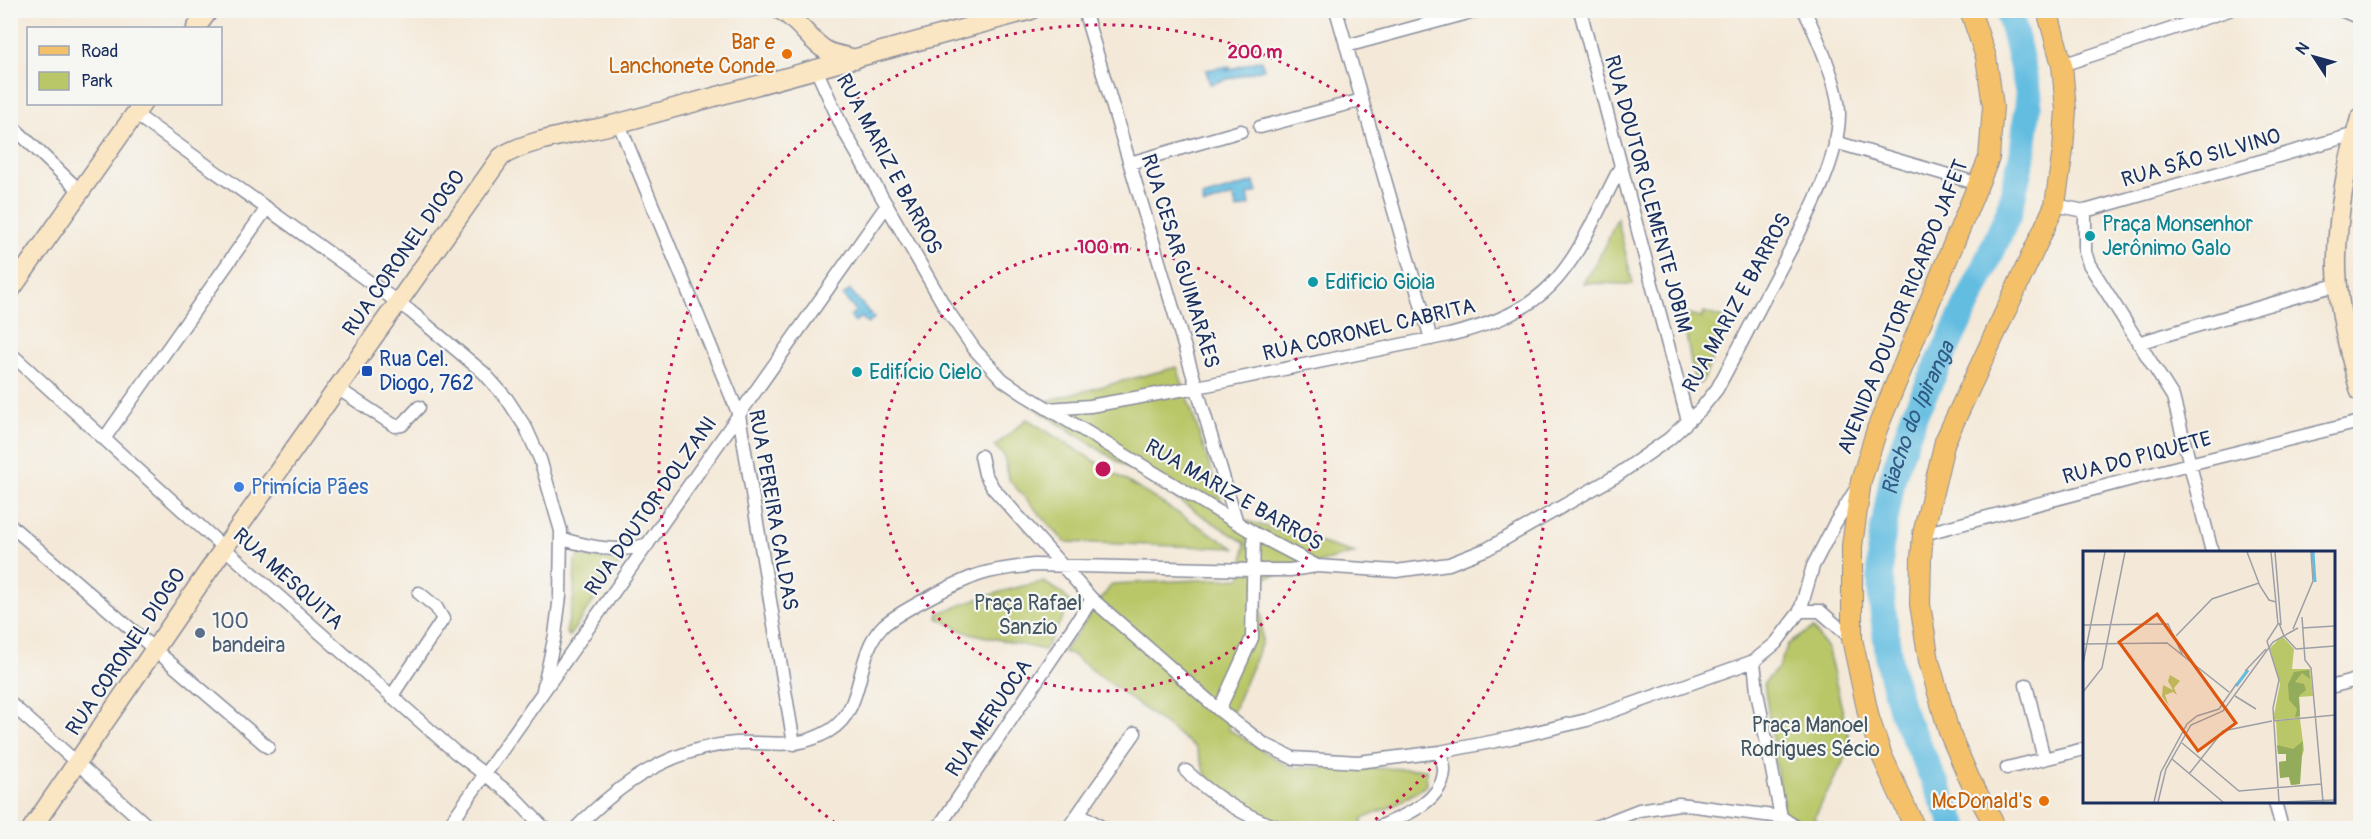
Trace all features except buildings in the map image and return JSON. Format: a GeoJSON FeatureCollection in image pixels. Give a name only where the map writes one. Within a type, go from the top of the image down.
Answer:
{"type":"FeatureCollection","features":[{"type":"Feature","properties":{"kind":"main road","name":"AVENIDA DOUTOR RICARDO JAFET"},"geometry":{"type":"LineString","coordinates":[[1910,823],[1869,718],[1852,639],[1852,546],[1861,481],[1877,429],[1989,158],[1993,106],[1986,57],[1970,10]]}},
{"type":"Feature","properties":{"kind":"main road"},"geometry":{"type":"LineString","coordinates":[[1996,828],[1949,732],[1929,660],[1920,604],[1923,534],[1944,441],[2055,205],[2066,110],[2062,65],[2047,10]]}},
{"type":"Feature","properties":{"kind":"street"},"geometry":{"type":"LineString","coordinates":[[197,27],[209,10]]}},
{"type":"Feature","properties":{"kind":"street"},"geometry":{"type":"LineString","coordinates":[[780,10],[828,51],[856,59]]}},
{"type":"Feature","properties":{"kind":"street","name":"RUA CORONEL DIOGO"},"geometry":{"type":"LineString","coordinates":[[32,828],[224,548],[501,157],[537,143],[619,124],[1031,10]]}},
{"type":"Feature","properties":{"kind":"street","name":"RUA CESAR GUIMARÃES"},"geometry":{"type":"LineString","coordinates":[[1084,10],[1237,523]]}},
{"type":"Feature","properties":{"kind":"street"},"geometry":{"type":"LineString","coordinates":[[1336,10],[1431,339]]}},
{"type":"Feature","properties":{"kind":"street"},"geometry":{"type":"LineString","coordinates":[[1346,46],[1479,10]]}},
{"type":"Feature","properties":{"kind":"street","name":"RUA DOUTOR CLEMENTE JOBIM"},"geometry":{"type":"LineString","coordinates":[[1580,10],[1688,422]]}},
{"type":"Feature","properties":{"kind":"street","name":"RUA MARIZ E BARROS"},"geometry":{"type":"LineString","coordinates":[[816,69],[844,131],[945,307],[975,350],[1003,380],[1048,410],[1237,523],[1317,566],[1396,572],[1449,564],[1487,549],[1616,476],[1669,439],[1701,409],[1717,389],[1805,220],[1822,182],[1835,142],[1839,113],[1832,80],[1818,40],[1804,10]]}},
{"type":"Feature","properties":{"kind":"street"},"geometry":{"type":"LineString","coordinates":[[2062,65],[2229,10]]}},
{"type":"Feature","properties":{"kind":"street"},"geometry":{"type":"LineString","coordinates":[[2341,10],[2361,18]]}},
{"type":"Feature","properties":{"kind":"street"},"geometry":{"type":"LineString","coordinates":[[796,22],[816,69]]}},
{"type":"Feature","properties":{"kind":"street"},"geometry":{"type":"LineString","coordinates":[[1260,127],[1362,100]]}},
{"type":"Feature","properties":{"kind":"street"},"geometry":{"type":"LineString","coordinates":[[10,291],[138,109],[267,208],[397,302],[484,373],[507,399],[526,428],[540,459],[552,493],[562,538],[560,596],[555,635],[543,690]]}},
{"type":"Feature","properties":{"kind":"street"},"geometry":{"type":"LineString","coordinates":[[10,124],[80,190]]}},
{"type":"Feature","properties":{"kind":"street","name":"RUA PEREIRA CALDAS"},"geometry":{"type":"LineString","coordinates":[[619,124],[739,415],[794,744]]}},
{"type":"Feature","properties":{"kind":"street"},"geometry":{"type":"LineString","coordinates":[[2359,128],[2349,160],[2340,220],[2337,270],[2350,353],[2361,392]]}},
{"type":"Feature","properties":{"kind":"street","name":"RUA SÃO SILVINO"},"geometry":{"type":"LineString","coordinates":[[2055,205],[2085,211],[2359,128]]}},
{"type":"Feature","properties":{"kind":"street"},"geometry":{"type":"LineString","coordinates":[[1130,163],[1240,131]]}},
{"type":"Feature","properties":{"kind":"street"},"geometry":{"type":"LineString","coordinates":[[1835,142],[1979,184]]}},
{"type":"Feature","properties":{"kind":"street","name":"RUA CORONEL CABRITA"},"geometry":{"type":"LineString","coordinates":[[1048,410],[1090,406],[1197,387],[1431,339],[1486,325],[1514,314],[1543,295],[1569,266],[1621,166]]}},
{"type":"Feature","properties":{"kind":"street","name":"RUA DOUTOR DOLZANI"},"geometry":{"type":"LineString","coordinates":[[447,828],[887,205]]}},
{"type":"Feature","properties":{"kind":"street"},"geometry":{"type":"LineString","coordinates":[[104,439],[267,208]]}},
{"type":"Feature","properties":{"kind":"street"},"geometry":{"type":"LineString","coordinates":[[2085,211],[2085,252],[2089,264],[2173,397],[2211,551]]}},
{"type":"Feature","properties":{"kind":"street"},"geometry":{"type":"LineString","coordinates":[[2138,343],[2339,284]]}},
{"type":"Feature","properties":{"kind":"street","name":"RUA MESQUITA"},"geometry":{"type":"LineString","coordinates":[[10,353],[391,697],[455,752],[512,795],[544,828]]}},
{"type":"Feature","properties":{"kind":"street"},"geometry":{"type":"LineString","coordinates":[[337,388],[395,426],[402,425],[418,407]]}},
{"type":"Feature","properties":{"kind":"street","name":"RUA DO PIQUETE"},"geometry":{"type":"LineString","coordinates":[[1923,534],[2189,464],[2361,422]]}},
{"type":"Feature","properties":{"kind":"street"},"geometry":{"type":"LineString","coordinates":[[981,456],[988,480],[1092,599],[1219,710],[1264,744],[1293,758],[1359,762],[1440,752],[1587,720],[1754,661],[1776,643],[1800,610],[1813,566],[1834,525],[1861,481]]}},
{"type":"Feature","properties":{"kind":"street"},"geometry":{"type":"LineString","coordinates":[[10,525],[268,747]]}},
{"type":"Feature","properties":{"kind":"street"},"geometry":{"type":"LineString","coordinates":[[1219,710],[1252,638],[1254,533]]}},
{"type":"Feature","properties":{"kind":"street"},"geometry":{"type":"LineString","coordinates":[[562,538],[591,548],[633,549],[648,544]]}},
{"type":"Feature","properties":{"kind":"street"},"geometry":{"type":"LineString","coordinates":[[576,828],[617,790],[665,761],[700,749],[735,743],[794,744],[816,737],[840,723],[854,699],[870,646],[883,626],[895,617],[978,575],[1006,568],[1034,565],[1253,570],[1290,570],[1317,566]]}},
{"type":"Feature","properties":{"kind":"street"},"geometry":{"type":"LineString","coordinates":[[391,697],[443,619],[436,607],[419,592]]}},
{"type":"Feature","properties":{"kind":"street","name":"RUA MERUOCA"},"geometry":{"type":"LineString","coordinates":[[938,828],[1092,599]]}},
{"type":"Feature","properties":{"kind":"street"},"geometry":{"type":"LineString","coordinates":[[1800,610],[1820,611],[1852,639]]}},
{"type":"Feature","properties":{"kind":"street"},"geometry":{"type":"LineString","coordinates":[[1754,661],[1757,692],[1781,817]]}},
{"type":"Feature","properties":{"kind":"street"},"geometry":{"type":"LineString","coordinates":[[2335,686],[2361,679]]}},
{"type":"Feature","properties":{"kind":"street"},"geometry":{"type":"LineString","coordinates":[[2026,685],[2044,759]]}},
{"type":"Feature","properties":{"kind":"street"},"geometry":{"type":"LineString","coordinates":[[10,703],[150,828]]}},
{"type":"Feature","properties":{"kind":"street"},"geometry":{"type":"LineString","coordinates":[[1068,828],[1135,733]]}},
{"type":"Feature","properties":{"kind":"street"},"geometry":{"type":"LineString","coordinates":[[2007,768],[2083,749]]}},
{"type":"Feature","properties":{"kind":"street"},"geometry":{"type":"LineString","coordinates":[[1377,828],[1419,808],[1437,790],[1444,771],[1440,752]]}},
{"type":"Feature","properties":{"kind":"street"},"geometry":{"type":"LineString","coordinates":[[1186,771],[1203,787],[1231,806],[1280,828]]}},
{"type":"Feature","properties":{"kind":"street"},"geometry":{"type":"LineString","coordinates":[[2276,803],[2282,828]]}},
{"type":"Feature","properties":{"kind":"street"},"geometry":{"type":"LineString","coordinates":[[1593,828],[1639,810],[1679,804],[1781,817],[1797,828]]}},
{"type":"Feature","properties":{"kind":"street"},"geometry":{"type":"LineString","coordinates":[[1080,813],[1103,828]]}},
{"type":"Feature","properties":{"kind":"green space"},"geometry":{"type":"Polygon","coordinates":[[[1617,218],[1633,284],[1583,283],[1605,247],[1617,218]]]}},
{"type":"Feature","properties":{"kind":"green space"},"geometry":{"type":"Polygon","coordinates":[[[1682,312],[1702,318],[1704,312],[1726,319],[1704,379],[1699,384],[1694,379],[1682,312]]]}},
{"type":"Feature","properties":{"kind":"green space"},"geometry":{"type":"Polygon","coordinates":[[[1177,367],[1226,515],[1355,553],[1261,579],[1262,642],[1228,729],[1289,767],[1426,769],[1427,785],[1397,804],[1362,819],[1362,828],[1299,828],[1299,823],[1269,819],[1209,783],[1196,748],[1071,654],[1063,652],[1112,584],[1241,578],[1245,543],[1030,405],[1177,367]]]}},
{"type":"Feature","properties":{"kind":"green space"},"geometry":{"type":"Polygon","coordinates":[[[1027,419],[1234,548],[1065,542],[1009,480],[1004,456],[995,446],[1027,419]]]}},
{"type":"Feature","properties":{"kind":"green space"},"geometry":{"type":"Polygon","coordinates":[[[579,556],[618,561],[619,565],[569,636],[566,633],[574,595],[575,560],[579,556]]]}},
{"type":"Feature","properties":{"kind":"green space","name":"Praça Rafael Sanzio"},"geometry":{"type":"Polygon","coordinates":[[[1043,582],[1061,592],[1071,603],[1044,650],[965,632],[938,618],[939,613],[978,599],[1043,582]]]}},
{"type":"Feature","properties":{"kind":"green space","name":"Praça Manoel Rodrigues Sécio"},"geometry":{"type":"Polygon","coordinates":[[[1813,628],[1828,650],[1851,747],[1814,818],[1828,828],[1803,828],[1783,815],[1764,683],[1779,667],[1788,644],[1813,628]]]}},
{"type":"Feature","properties":{"kind":"water"},"geometry":{"type":"Polygon","coordinates":[[[1261,60],[1264,69],[1210,84],[1206,70],[1229,66],[1230,68],[1225,71],[1261,60]]]}},
{"type":"Feature","properties":{"kind":"water"},"geometry":{"type":"Polygon","coordinates":[[[1254,182],[1257,192],[1248,195],[1250,205],[1237,209],[1233,196],[1204,205],[1202,197],[1254,182]]]}},
{"type":"Feature","properties":{"kind":"water"},"geometry":{"type":"Polygon","coordinates":[[[850,290],[874,318],[868,324],[861,317],[855,322],[850,316],[856,311],[843,296],[850,290]]]}},
{"type":"Feature","properties":{"kind":"waterway","name":"Riacho do Ipiranga"},"geometry":{"type":"LineString","coordinates":[[1956,828],[1901,709],[1890,668],[1881,594],[1880,550],[1893,475],[1915,413],[2009,212],[2023,152],[2029,95],[2009,10]]}},
{"type":"Feature","properties":{"kind":"place","name":"Bar e Lanchonete Conde"},"geometry":{"type":"Point","coordinates":[787,54]}},
{"type":"Feature","properties":{"kind":"place","name":"Praça Monsenhor Jerônimo Galo"},"geometry":{"type":"Point","coordinates":[2090,236]}},
{"type":"Feature","properties":{"kind":"place","name":"Edificio Gioia"},"geometry":{"type":"Point","coordinates":[1313,282]}},
{"type":"Feature","properties":{"kind":"place","name":"Rua Cel. Diogo, 762"},"geometry":{"type":"Point","coordinates":[367,371]}},
{"type":"Feature","properties":{"kind":"place","name":"Edifício Cielo"},"geometry":{"type":"Point","coordinates":[857,372]}},
{"type":"Feature","properties":{"kind":"place","name":"Primícia Pães"},"geometry":{"type":"Point","coordinates":[239,487]}},
{"type":"Feature","properties":{"kind":"place","name":"100 bandeira"},"geometry":{"type":"Point","coordinates":[200,633]}},
{"type":"Feature","properties":{"kind":"place","name":"McDonald's"},"geometry":{"type":"Point","coordinates":[2044,801]}}]}
